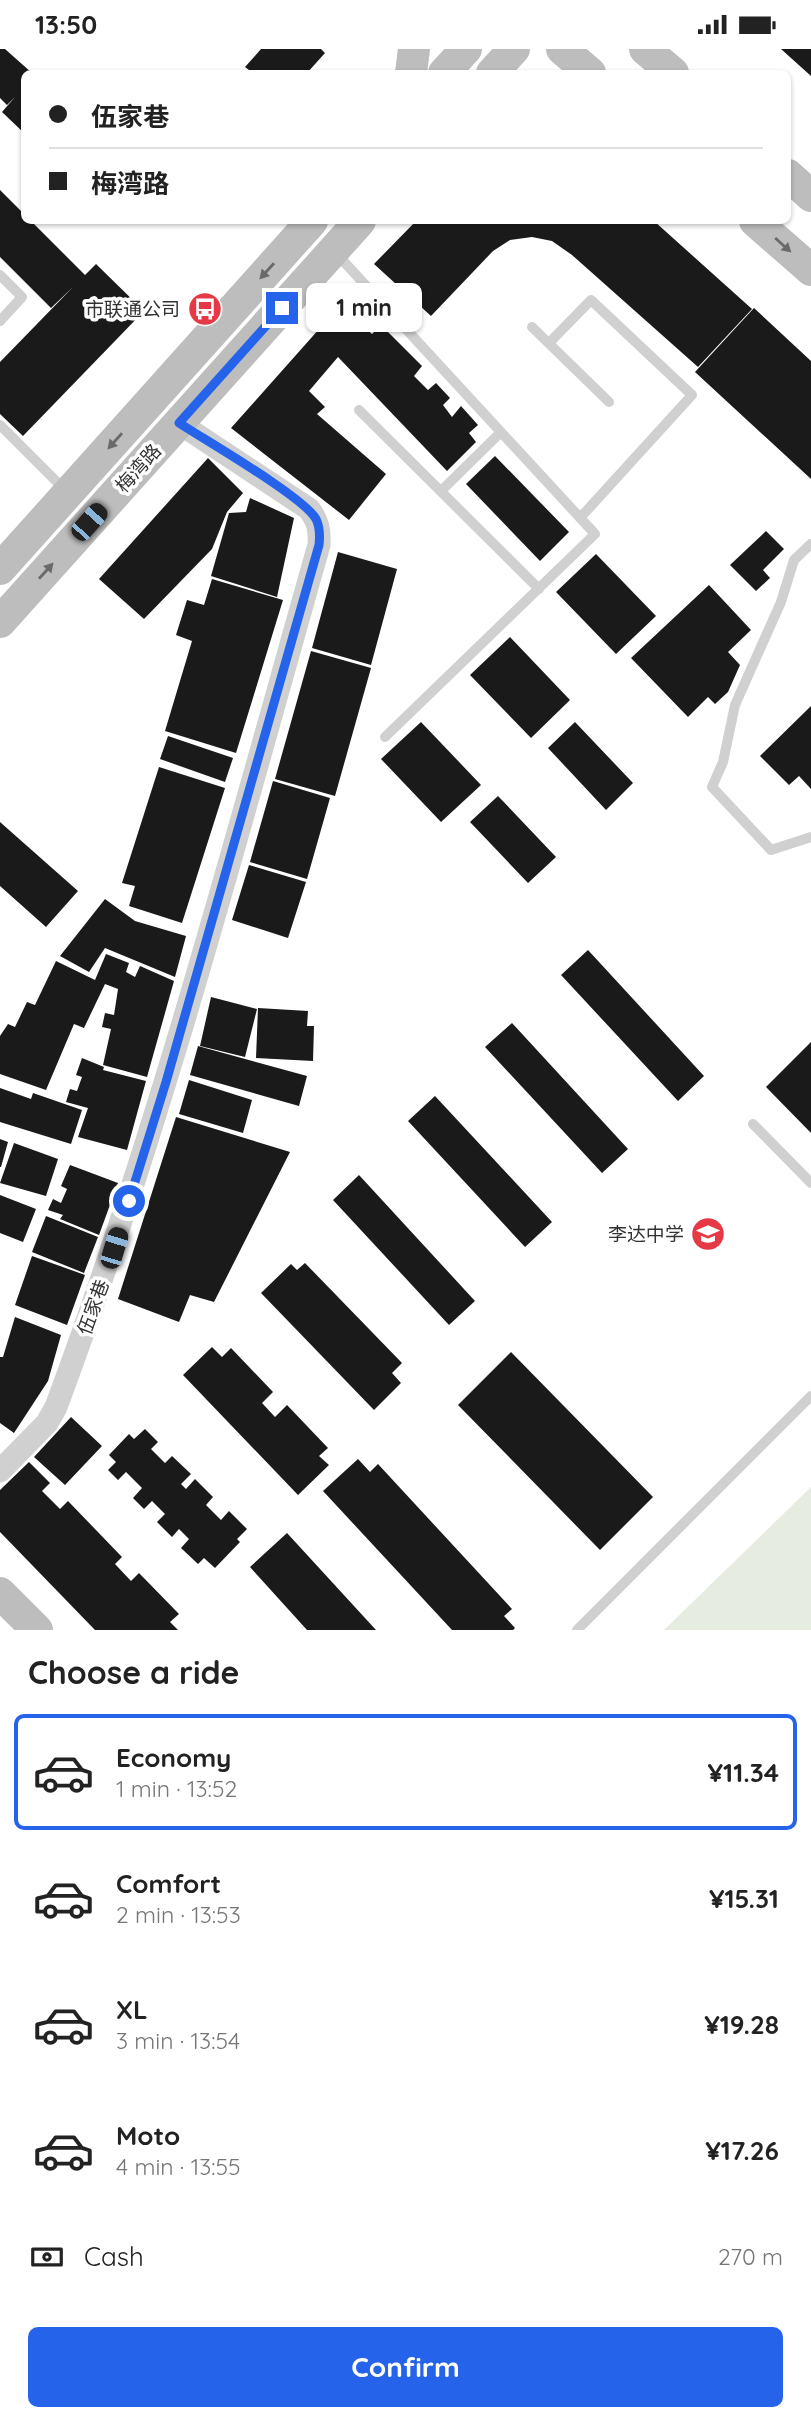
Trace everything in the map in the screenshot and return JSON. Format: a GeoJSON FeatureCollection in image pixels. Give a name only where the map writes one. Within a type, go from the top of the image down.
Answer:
{"type":"FeatureCollection","features":[{"type":"Feature","properties":{"kind":"street"},"geometry":{"type":"LineString","coordinates":[[411,70],[414,49]]}},
{"type":"Feature","properties":{"kind":"street"},"geometry":{"type":"LineString","coordinates":[[447,70],[466,49]]}},
{"type":"Feature","properties":{"kind":"street"},"geometry":{"type":"LineString","coordinates":[[495,70],[514,49]]}},
{"type":"Feature","properties":{"kind":"street"},"geometry":{"type":"LineString","coordinates":[[562,49],[586,70]]}},
{"type":"Feature","properties":{"kind":"street"},"geometry":{"type":"LineString","coordinates":[[645,49],[670,70]]}},
{"type":"Feature","properties":{"kind":"street"},"geometry":{"type":"LineString","coordinates":[[681,49],[692,70]]}},
{"type":"Feature","properties":{"kind":"street"},"geometry":{"type":"LineString","coordinates":[[791,178],[811,196]]}},
{"type":"Feature","properties":{"kind":"street","name":"梅湾路"},"geometry":{"type":"LineString","coordinates":[[0,569],[309,224]]}},
{"type":"Feature","properties":{"kind":"street","name":"梅湾路"},"geometry":{"type":"LineString","coordinates":[[0,622],[357,224]]}},
{"type":"Feature","properties":{"kind":"street"},"geometry":{"type":"LineString","coordinates":[[758,224],[811,270]]}},
{"type":"Feature","properties":{"kind":"street","name":"伍家巷"},"geometry":{"type":"LineString","coordinates":[[0,1471],[47,1423],[56,1407],[107,1271],[166,1082],[319,545],[320,533],[316,519],[309,509],[179,423]]}},
{"type":"Feature","properties":{"kind":"street"},"geometry":{"type":"LineString","coordinates":[[0,1593],[37,1630]]}},
{"type":"Feature","properties":{"kind":"lane"},"geometry":{"type":"LineString","coordinates":[[334,250],[595,534],[385,737]]}},
{"type":"Feature","properties":{"kind":"lane"},"geometry":{"type":"LineString","coordinates":[[0,275],[22,297],[0,321]]}},
{"type":"Feature","properties":{"kind":"lane"},"geometry":{"type":"LineString","coordinates":[[549,343],[592,300],[692,395],[580,518]]}},
{"type":"Feature","properties":{"kind":"lane"},"geometry":{"type":"LineString","coordinates":[[532,327],[609,402]]}},
{"type":"Feature","properties":{"kind":"lane"},"geometry":{"type":"LineString","coordinates":[[359,409],[539,589]]}},
{"type":"Feature","properties":{"kind":"lane"},"geometry":{"type":"LineString","coordinates":[[0,425],[68,493]]}},
{"type":"Feature","properties":{"kind":"lane"},"geometry":{"type":"LineString","coordinates":[[441,491],[501,432]]}},
{"type":"Feature","properties":{"kind":"lane"},"geometry":{"type":"LineString","coordinates":[[811,544],[794,561],[781,603],[735,705],[723,762],[712,787],[771,850],[811,837]]}},
{"type":"Feature","properties":{"kind":"lane"},"geometry":{"type":"LineString","coordinates":[[753,1124],[811,1183]]}},
{"type":"Feature","properties":{"kind":"lane"},"geometry":{"type":"LineString","coordinates":[[577,1630],[811,1396]]}},
{"type":"Feature","properties":{"kind":"shaded area"},"geometry":{"type":"Polygon","coordinates":[[[811,1487],[811,1630],[664,1630],[811,1487]]]}},
{"type":"Feature","properties":{"kind":"building"},"geometry":{"type":"Polygon","coordinates":[[[0,49],[5,49],[29,70],[21,70],[21,130],[2,112],[15,97],[7,105],[0,98],[0,49]]]}},
{"type":"Feature","properties":{"kind":"building"},"geometry":{"type":"Polygon","coordinates":[[[261,49],[321,49],[325,53],[310,70],[249,70],[245,67],[261,49]]]}},
{"type":"Feature","properties":{"kind":"building"},"geometry":{"type":"Polygon","coordinates":[[[781,49],[811,49],[811,76],[781,49]]]}},
{"type":"Feature","properties":{"kind":"building"},"geometry":{"type":"Polygon","coordinates":[[[0,190],[21,211],[21,224],[34,224],[85,275],[96,264],[144,311],[23,436],[0,414],[0,362],[73,287],[51,308],[0,257],[0,190]]]}},
{"type":"Feature","properties":{"kind":"building"},"geometry":{"type":"Polygon","coordinates":[[[413,224],[657,224],[752,309],[698,367],[572,255],[552,241],[532,237],[510,240],[493,251],[431,316],[374,264],[413,224]]]}},
{"type":"Feature","properties":{"kind":"building"},"geometry":{"type":"Polygon","coordinates":[[[352,292],[375,317],[365,328],[372,334],[381,325],[422,366],[414,376],[428,390],[436,383],[450,398],[443,405],[452,417],[461,406],[478,425],[469,433],[476,442],[447,471],[338,357],[309,391],[325,407],[317,414],[386,474],[349,520],[231,428],[352,292]]]}},
{"type":"Feature","properties":{"kind":"building"},"geometry":{"type":"Polygon","coordinates":[[[754,308],[811,361],[811,479],[695,372],[754,308]]]}},
{"type":"Feature","properties":{"kind":"building"},"geometry":{"type":"Polygon","coordinates":[[[495,456],[569,532],[540,561],[466,484],[495,456]]]}},
{"type":"Feature","properties":{"kind":"building"},"geometry":{"type":"Polygon","coordinates":[[[208,458],[243,493],[227,512],[212,549],[144,619],[99,579],[208,458]]]}},
{"type":"Feature","properties":{"kind":"building"},"geometry":{"type":"Polygon","coordinates":[[[250,498],[294,518],[277,597],[211,576],[229,513],[246,512],[250,498]]]}},
{"type":"Feature","properties":{"kind":"building"},"geometry":{"type":"Polygon","coordinates":[[[766,531],[784,549],[763,570],[770,578],[756,591],[730,565],[766,531]]]}},
{"type":"Feature","properties":{"kind":"building"},"geometry":{"type":"Polygon","coordinates":[[[338,552],[397,569],[371,665],[312,648],[338,552]]]}},
{"type":"Feature","properties":{"kind":"building"},"geometry":{"type":"Polygon","coordinates":[[[596,554],[656,616],[616,654],[556,592],[596,554]]]}},
{"type":"Feature","properties":{"kind":"building"},"geometry":{"type":"Polygon","coordinates":[[[212,579],[283,600],[236,753],[165,731],[192,641],[176,635],[187,600],[204,605],[212,579]]]}},
{"type":"Feature","properties":{"kind":"building"},"geometry":{"type":"Polygon","coordinates":[[[709,585],[751,630],[728,652],[740,665],[728,692],[715,704],[708,697],[688,717],[631,658],[709,585]]]}},
{"type":"Feature","properties":{"kind":"building"},"geometry":{"type":"Polygon","coordinates":[[[510,637],[570,700],[531,738],[470,675],[510,637]]]}},
{"type":"Feature","properties":{"kind":"building"},"geometry":{"type":"Polygon","coordinates":[[[311,651],[371,668],[335,796],[275,779],[311,651]]]}},
{"type":"Feature","properties":{"kind":"building"},"geometry":{"type":"Polygon","coordinates":[[[811,706],[811,789],[799,776],[789,785],[760,756],[811,706]]]}},
{"type":"Feature","properties":{"kind":"building"},"geometry":{"type":"Polygon","coordinates":[[[421,722],[481,785],[441,822],[381,759],[421,722]]]}},
{"type":"Feature","properties":{"kind":"building"},"geometry":{"type":"Polygon","coordinates":[[[575,722],[633,783],[606,810],[548,748],[575,722]]]}},
{"type":"Feature","properties":{"kind":"building"},"geometry":{"type":"Polygon","coordinates":[[[168,736],[233,758],[225,782],[160,759],[168,736]]]}},
{"type":"Feature","properties":{"kind":"building"},"geometry":{"type":"Polygon","coordinates":[[[159,767],[225,788],[182,923],[129,906],[135,886],[122,883],[159,767]]]}},
{"type":"Feature","properties":{"kind":"building"},"geometry":{"type":"Polygon","coordinates":[[[273,781],[330,798],[307,879],[250,862],[273,781]]]}},
{"type":"Feature","properties":{"kind":"building"},"geometry":{"type":"Polygon","coordinates":[[[498,796],[556,857],[528,883],[470,822],[498,796]]]}},
{"type":"Feature","properties":{"kind":"building"},"geometry":{"type":"Polygon","coordinates":[[[0,822],[78,891],[46,927],[0,886],[0,822]]]}},
{"type":"Feature","properties":{"kind":"building"},"geometry":{"type":"Polygon","coordinates":[[[249,865],[306,882],[288,938],[232,920],[249,865]]]}},
{"type":"Feature","properties":{"kind":"building"},"geometry":{"type":"Polygon","coordinates":[[[105,899],[135,921],[186,936],[175,977],[105,948],[89,972],[60,956],[105,899]]]}},
{"type":"Feature","properties":{"kind":"building"},"geometry":{"type":"Polygon","coordinates":[[[588,950],[704,1076],[678,1101],[561,975],[588,950]]]}},
{"type":"Feature","properties":{"kind":"building"},"geometry":{"type":"Polygon","coordinates":[[[106,954],[129,963],[126,972],[135,977],[140,966],[174,981],[147,1077],[103,1065],[111,1029],[102,1027],[105,1013],[114,1015],[118,989],[105,984],[84,1028],[74,1024],[46,1090],[0,1074],[0,1036],[8,1024],[15,1027],[27,1002],[35,1005],[56,961],[95,980],[106,954]]]}},
{"type":"Feature","properties":{"kind":"building"},"geometry":{"type":"Polygon","coordinates":[[[211,997],[257,1009],[245,1057],[200,1046],[211,997]]]}},
{"type":"Feature","properties":{"kind":"building"},"geometry":{"type":"Polygon","coordinates":[[[258,1008],[308,1011],[307,1026],[314,1026],[313,1061],[256,1058],[258,1008]]]}},
{"type":"Feature","properties":{"kind":"building"},"geometry":{"type":"Polygon","coordinates":[[[512,1023],[628,1149],[602,1173],[485,1047],[512,1023]]]}},
{"type":"Feature","properties":{"kind":"building"},"geometry":{"type":"Polygon","coordinates":[[[811,1042],[811,1133],[766,1087],[811,1042]]]}},
{"type":"Feature","properties":{"kind":"building"},"geometry":{"type":"Polygon","coordinates":[[[198,1046],[307,1076],[299,1106],[190,1075],[198,1046]]]}},
{"type":"Feature","properties":{"kind":"building"},"geometry":{"type":"Polygon","coordinates":[[[82,1058],[104,1067],[103,1070],[146,1081],[127,1150],[78,1137],[88,1108],[66,1102],[70,1089],[77,1091],[82,1077],[76,1075],[82,1058]]]}},
{"type":"Feature","properties":{"kind":"building"},"geometry":{"type":"Polygon","coordinates":[[[189,1080],[252,1100],[243,1133],[179,1114],[189,1080]]]}},
{"type":"Feature","properties":{"kind":"building"},"geometry":{"type":"Polygon","coordinates":[[[0,1088],[31,1099],[33,1093],[82,1110],[71,1144],[0,1122],[0,1088]]]}},
{"type":"Feature","properties":{"kind":"building"},"geometry":{"type":"Polygon","coordinates":[[[435,1096],[552,1222],[525,1247],[408,1121],[435,1096]]]}},
{"type":"Feature","properties":{"kind":"building"},"geometry":{"type":"Polygon","coordinates":[[[176,1117],[290,1152],[214,1302],[190,1295],[179,1322],[118,1299],[176,1117]]]}},
{"type":"Feature","properties":{"kind":"building"},"geometry":{"type":"Polygon","coordinates":[[[0,1139],[8,1142],[1,1167],[0,1167],[0,1139]]]}},
{"type":"Feature","properties":{"kind":"building"},"geometry":{"type":"Polygon","coordinates":[[[14,1143],[58,1159],[46,1196],[0,1183],[14,1143]]]}},
{"type":"Feature","properties":{"kind":"building"},"geometry":{"type":"Polygon","coordinates":[[[70,1165],[118,1183],[99,1235],[60,1219],[63,1215],[48,1210],[53,1199],[61,1203],[67,1189],[61,1186],[70,1165]]]}},
{"type":"Feature","properties":{"kind":"building"},"geometry":{"type":"Polygon","coordinates":[[[359,1175],[475,1301],[449,1325],[333,1200],[359,1175]]]}},
{"type":"Feature","properties":{"kind":"building"},"geometry":{"type":"Polygon","coordinates":[[[0,1195],[36,1209],[23,1242],[0,1233],[0,1195]]]}},
{"type":"Feature","properties":{"kind":"building"},"geometry":{"type":"Polygon","coordinates":[[[46,1216],[98,1237],[84,1273],[32,1252],[46,1216]]]}},
{"type":"Feature","properties":{"kind":"building"},"geometry":{"type":"Polygon","coordinates":[[[32,1256],[85,1275],[67,1325],[15,1305],[32,1256]]]}},
{"type":"Feature","properties":{"kind":"building"},"geometry":{"type":"Polygon","coordinates":[[[305,1263],[402,1363],[392,1373],[401,1383],[374,1410],[261,1293],[291,1264],[297,1270],[305,1263]]]}},
{"type":"Feature","properties":{"kind":"building"},"geometry":{"type":"Polygon","coordinates":[[[15,1317],[61,1335],[48,1381],[14,1433],[0,1423],[0,1357],[3,1357],[15,1317]]]}},
{"type":"Feature","properties":{"kind":"building"},"geometry":{"type":"Polygon","coordinates":[[[212,1347],[222,1357],[231,1348],[273,1392],[262,1403],[275,1417],[287,1405],[328,1448],[319,1456],[329,1465],[298,1495],[183,1375],[212,1347]]]}},
{"type":"Feature","properties":{"kind":"building"},"geometry":{"type":"Polygon","coordinates":[[[511,1352],[653,1497],[600,1550],[458,1405],[511,1352]]]}},
{"type":"Feature","properties":{"kind":"building"},"geometry":{"type":"Polygon","coordinates":[[[71,1417],[102,1446],[65,1485],[34,1457],[71,1417]]]}},
{"type":"Feature","properties":{"kind":"building"},"geometry":{"type":"Polygon","coordinates":[[[145,1429],[158,1442],[151,1449],[165,1463],[172,1456],[191,1474],[181,1484],[186,1489],[195,1479],[213,1497],[206,1505],[221,1520],[229,1511],[247,1529],[237,1539],[240,1542],[215,1568],[204,1558],[198,1564],[181,1548],[189,1539],[179,1529],[172,1537],[157,1522],[165,1514],[152,1501],[144,1509],[133,1498],[142,1488],[126,1472],[118,1480],[108,1470],[116,1462],[109,1455],[129,1434],[134,1439],[145,1429]]]}},
{"type":"Feature","properties":{"kind":"building"},"geometry":{"type":"Polygon","coordinates":[[[358,1459],[370,1472],[378,1464],[512,1609],[504,1616],[515,1628],[513,1630],[452,1630],[323,1491],[358,1459]]]}},
{"type":"Feature","properties":{"kind":"building"},"geometry":{"type":"Polygon","coordinates":[[[29,1462],[50,1483],[42,1491],[60,1509],[68,1501],[122,1557],[115,1564],[131,1581],[139,1573],[179,1614],[170,1622],[178,1630],[95,1630],[0,1532],[0,1490],[29,1462]]]}},
{"type":"Feature","properties":{"kind":"building"},"geometry":{"type":"Polygon","coordinates":[[[287,1533],[376,1630],[307,1630],[250,1567],[287,1533]]]}},
{"type":"Feature","properties":{"kind":"place","name":"市联通公司"},"geometry":{"type":"Point","coordinates":[205,309]}},
{"type":"Feature","properties":{"kind":"place","name":"李达中学"},"geometry":{"type":"Point","coordinates":[708,1234]}},
{"type":"Feature","properties":{"kind":"route"},"geometry":{"type":"LineString","coordinates":[[129,1201],[166,1082],[319,545],[320,533],[316,519],[298,500],[179,423],[282,308]]}}]}
